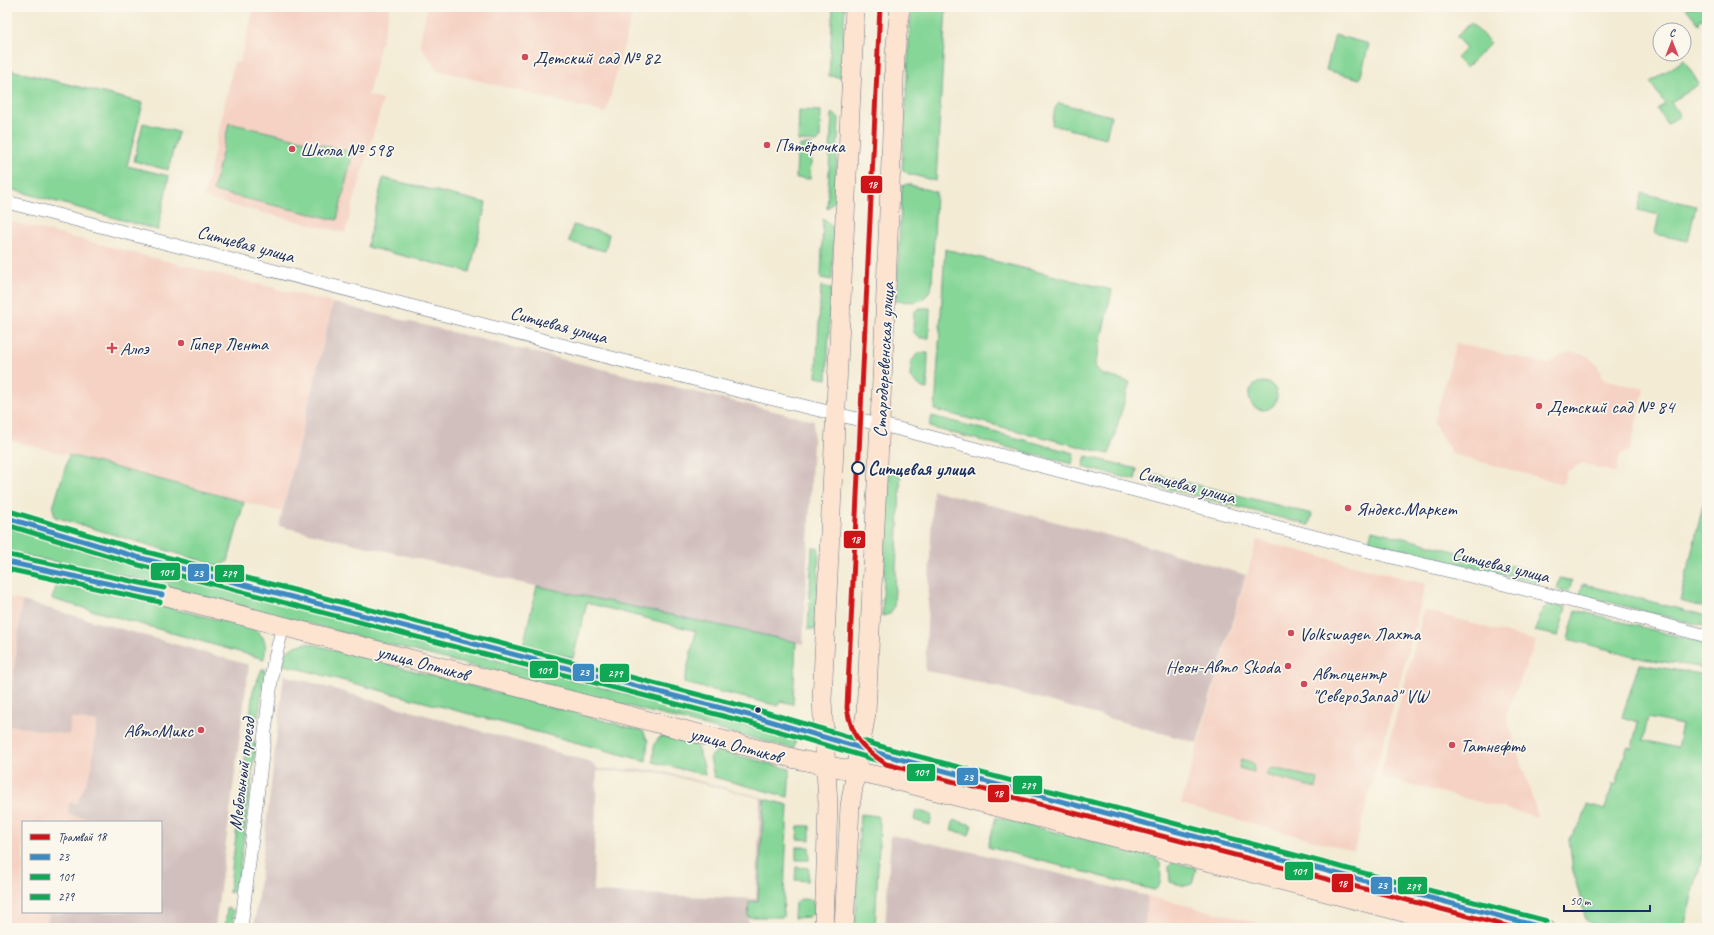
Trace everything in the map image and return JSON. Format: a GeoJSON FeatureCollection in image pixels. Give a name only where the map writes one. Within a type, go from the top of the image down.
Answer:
{"type":"FeatureCollection","features":[{"type":"Feature","properties":{"kind":"main road"},"geometry":{"type":"LineString","coordinates":[[824,928],[828,804],[822,700],[855,7]]}},
{"type":"Feature","properties":{"kind":"main road","name":"Стародеревенская улица"},"geometry":{"type":"LineString","coordinates":[[844,928],[850,806],[866,713],[895,54],[900,7]]}},
{"type":"Feature","properties":{"kind":"main road","name":"улица Оптиков"},"geometry":{"type":"LineString","coordinates":[[7,518],[137,557],[824,736],[860,748],[1545,928]]}},
{"type":"Feature","properties":{"kind":"main road","name":"улица Оптиков"},"geometry":{"type":"LineString","coordinates":[[7,562],[128,586],[788,757],[856,772],[1465,928]]}},
{"type":"Feature","properties":{"kind":"street","name":"Ситцевая улица"},"geometry":{"type":"LineString","coordinates":[[7,202],[1707,636]]}},
{"type":"Feature","properties":{"kind":"street","name":"Мебельный проезд"},"geometry":{"type":"LineString","coordinates":[[241,928],[273,666],[282,626]]}},
{"type":"Feature","properties":{"kind":"shaded area","name":"Школа № 598"},"geometry":{"type":"Polygon","coordinates":[[[254,7],[390,7],[368,95],[383,100],[345,233],[204,198],[234,62],[240,63],[254,7]]]}},
{"type":"Feature","properties":{"kind":"shaded area","name":"Детский сад № 82"},"geometry":{"type":"Polygon","coordinates":[[[427,7],[634,7],[606,113],[437,70],[420,44],[427,7]]]}},
{"type":"Feature","properties":{"kind":"shaded area"},"geometry":{"type":"Polygon","coordinates":[[[7,221],[333,303],[282,512],[7,439],[7,221]]]}},
{"type":"Feature","properties":{"kind":"shaded area"},"geometry":{"type":"Polygon","coordinates":[[[333,303],[814,421],[803,644],[517,582],[279,526],[333,303]]]}},
{"type":"Feature","properties":{"kind":"shaded area","name":"Детский сад № 84"},"geometry":{"type":"Polygon","coordinates":[[[1456,343],[1549,364],[1561,355],[1573,352],[1588,356],[1598,366],[1603,379],[1644,389],[1630,451],[1620,455],[1616,473],[1582,463],[1566,472],[1563,484],[1452,454],[1434,423],[1456,343]]]}},
{"type":"Feature","properties":{"kind":"shaded area"},"geometry":{"type":"Polygon","coordinates":[[[933,490],[1130,541],[1246,575],[1197,743],[1002,688],[925,671],[933,490]]]}},
{"type":"Feature","properties":{"kind":"shaded area","name":"Автоцентр \"СевероЗапад\" VW"},"geometry":{"type":"Polygon","coordinates":[[[1257,540],[1426,584],[1354,851],[1181,804],[1257,540]]]}},
{"type":"Feature","properties":{"kind":"shaded area"},"geometry":{"type":"Polygon","coordinates":[[[7,597],[22,601],[7,715],[7,597]]]}},
{"type":"Feature","properties":{"kind":"shaded area"},"geometry":{"type":"Polygon","coordinates":[[[22,601],[249,665],[215,928],[47,928],[49,913],[162,913],[162,821],[111,821],[68,815],[69,803],[77,803],[91,771],[97,722],[71,718],[69,735],[7,725],[22,601]]]}},
{"type":"Feature","properties":{"kind":"shaded area"},"geometry":{"type":"Polygon","coordinates":[[[1424,610],[1536,641],[1506,715],[1538,817],[1380,777],[1424,610]]]}},
{"type":"Feature","properties":{"kind":"shaded area"},"geometry":{"type":"Polygon","coordinates":[[[284,675],[591,762],[598,769],[656,770],[764,798],[758,902],[749,902],[748,928],[254,928],[284,675]],[[597,771],[593,892],[756,899],[760,798],[656,772],[597,771]]]}},
{"type":"Feature","properties":{"kind":"shaded area"},"geometry":{"type":"Polygon","coordinates":[[[71,718],[97,722],[91,771],[77,803],[68,815],[111,821],[22,821],[22,913],[64,913],[47,928],[7,922],[7,725],[68,735],[71,718]]]}},
{"type":"Feature","properties":{"kind":"shaded area"},"geometry":{"type":"Polygon","coordinates":[[[891,835],[977,853],[1147,896],[1145,928],[885,928],[891,835]]]}},
{"type":"Feature","properties":{"kind":"shaded area"},"geometry":{"type":"Polygon","coordinates":[[[1147,896],[1279,928],[1145,928],[1147,896]]]}},
{"type":"Feature","properties":{"kind":"shaded area"},"geometry":{"type":"Polygon","coordinates":[[[7,922],[47,928],[7,928],[7,922]]]}},
{"type":"Feature","properties":{"kind":"green space"},"geometry":{"type":"Polygon","coordinates":[[[833,7],[845,7],[841,77],[829,76],[833,7]]]}},
{"type":"Feature","properties":{"kind":"green space"},"geometry":{"type":"Polygon","coordinates":[[[911,7],[946,7],[936,181],[909,174],[902,169],[911,7]]]}},
{"type":"Feature","properties":{"kind":"green space"},"geometry":{"type":"Polygon","coordinates":[[[1685,7],[1707,7],[1707,20],[1700,19],[1699,24],[1685,7]]]}},
{"type":"Feature","properties":{"kind":"green space"},"geometry":{"type":"Polygon","coordinates":[[[1471,23],[1491,43],[1466,68],[1456,58],[1466,48],[1456,37],[1471,23]]]}},
{"type":"Feature","properties":{"kind":"green space"},"geometry":{"type":"Polygon","coordinates":[[[1335,35],[1369,44],[1360,79],[1326,70],[1335,35]]]}},
{"type":"Feature","properties":{"kind":"green space"},"geometry":{"type":"Polygon","coordinates":[[[1681,62],[1685,62],[1699,84],[1671,102],[1680,116],[1667,124],[1657,109],[1665,104],[1650,82],[1681,62]]]}},
{"type":"Feature","properties":{"kind":"green space"},"geometry":{"type":"Polygon","coordinates":[[[7,69],[143,103],[127,166],[169,176],[158,230],[7,188],[7,69]]]}},
{"type":"Feature","properties":{"kind":"green space"},"geometry":{"type":"Polygon","coordinates":[[[1059,103],[1111,116],[1106,138],[1052,125],[1055,108],[1059,103]]]}},
{"type":"Feature","properties":{"kind":"green space"},"geometry":{"type":"Polygon","coordinates":[[[799,110],[821,111],[820,139],[817,142],[798,141],[799,110]]]}},
{"type":"Feature","properties":{"kind":"green space"},"geometry":{"type":"Polygon","coordinates":[[[832,113],[839,118],[835,201],[827,209],[832,113]]]}},
{"type":"Feature","properties":{"kind":"green space"},"geometry":{"type":"Polygon","coordinates":[[[143,123],[178,132],[168,170],[134,161],[143,123]]]}},
{"type":"Feature","properties":{"kind":"green space"},"geometry":{"type":"Polygon","coordinates":[[[229,123],[353,152],[337,220],[213,191],[229,123]]]}},
{"type":"Feature","properties":{"kind":"green space"},"geometry":{"type":"Polygon","coordinates":[[[800,145],[812,145],[810,179],[796,178],[797,154],[800,154],[800,145]]]}},
{"type":"Feature","properties":{"kind":"green space"},"geometry":{"type":"Polygon","coordinates":[[[383,178],[486,203],[470,272],[367,247],[383,178]]]}},
{"type":"Feature","properties":{"kind":"green space"},"geometry":{"type":"Polygon","coordinates":[[[907,184],[936,192],[932,285],[926,296],[913,302],[896,301],[902,186],[907,184]]]}},
{"type":"Feature","properties":{"kind":"green space"},"geometry":{"type":"Polygon","coordinates":[[[1642,193],[1696,206],[1688,241],[1655,234],[1659,215],[1638,210],[1642,193]]]}},
{"type":"Feature","properties":{"kind":"green space"},"geometry":{"type":"Polygon","coordinates":[[[823,219],[834,228],[832,280],[821,278],[823,219]]]}},
{"type":"Feature","properties":{"kind":"green space"},"geometry":{"type":"Polygon","coordinates":[[[573,225],[609,234],[605,251],[569,242],[573,225]]]}},
{"type":"Feature","properties":{"kind":"green space"},"geometry":{"type":"Polygon","coordinates":[[[945,249],[1112,290],[1095,366],[1101,374],[1130,382],[1109,454],[935,410],[945,249]]]}},
{"type":"Feature","properties":{"kind":"green space"},"geometry":{"type":"Polygon","coordinates":[[[821,286],[831,288],[827,379],[816,377],[821,286]]]}},
{"type":"Feature","properties":{"kind":"green space"},"geometry":{"type":"Polygon","coordinates":[[[920,308],[930,308],[929,338],[919,338],[913,331],[914,312],[920,308]]]}},
{"type":"Feature","properties":{"kind":"green space"},"geometry":{"type":"Polygon","coordinates":[[[918,353],[928,353],[927,389],[922,388],[910,377],[911,362],[918,353]]]}},
{"type":"Feature","properties":{"kind":"green space"},"geometry":{"type":"Polygon","coordinates":[[[1263,382],[1273,386],[1277,396],[1273,406],[1263,410],[1253,406],[1249,396],[1253,386],[1263,382]]]}},
{"type":"Feature","properties":{"kind":"green space"},"geometry":{"type":"Polygon","coordinates":[[[932,416],[1074,453],[1072,464],[929,427],[932,416]]]}},
{"type":"Feature","properties":{"kind":"green space"},"geometry":{"type":"Polygon","coordinates":[[[69,455],[244,502],[228,561],[222,567],[55,517],[53,508],[69,455]]]}},
{"type":"Feature","properties":{"kind":"green space"},"geometry":{"type":"Polygon","coordinates":[[[1086,456],[1137,469],[1135,480],[1083,467],[1086,456]]]}},
{"type":"Feature","properties":{"kind":"green space"},"geometry":{"type":"Polygon","coordinates":[[[889,469],[901,471],[894,607],[890,614],[882,616],[889,469]]]}},
{"type":"Feature","properties":{"kind":"green space"},"geometry":{"type":"Polygon","coordinates":[[[1155,474],[1312,514],[1309,525],[1152,485],[1155,474]]]}},
{"type":"Feature","properties":{"kind":"green space"},"geometry":{"type":"Polygon","coordinates":[[[1707,489],[1707,608],[1680,601],[1707,489]]]}},
{"type":"Feature","properties":{"kind":"green space"},"geometry":{"type":"Polygon","coordinates":[[[7,527],[135,566],[796,738],[794,749],[131,578],[7,552],[7,527]]]}},
{"type":"Feature","properties":{"kind":"green space"},"geometry":{"type":"Polygon","coordinates":[[[1372,530],[1540,573],[1538,584],[1369,541],[1372,530]]]}},
{"type":"Feature","properties":{"kind":"green space"},"geometry":{"type":"Polygon","coordinates":[[[812,548],[819,548],[816,629],[808,629],[812,548]]]}},
{"type":"Feature","properties":{"kind":"green space"},"geometry":{"type":"Polygon","coordinates":[[[1560,578],[1572,581],[1569,592],[1557,589],[1560,578]]]}},
{"type":"Feature","properties":{"kind":"green space"},"geometry":{"type":"Polygon","coordinates":[[[57,584],[125,597],[252,628],[263,637],[265,645],[264,659],[52,599],[57,584]]]}},
{"type":"Feature","properties":{"kind":"green space"},"geometry":{"type":"Polygon","coordinates":[[[1583,584],[1707,616],[1707,627],[1580,595],[1583,584]]]}},
{"type":"Feature","properties":{"kind":"green space"},"geometry":{"type":"Polygon","coordinates":[[[537,586],[796,642],[793,704],[780,701],[779,706],[684,683],[696,631],[587,603],[573,658],[523,646],[537,586]]]}},
{"type":"Feature","properties":{"kind":"green space"},"geometry":{"type":"Polygon","coordinates":[[[1555,605],[1566,607],[1558,636],[1535,631],[1542,610],[1549,606],[1555,605]]]}},
{"type":"Feature","properties":{"kind":"green space"},"geometry":{"type":"Polygon","coordinates":[[[1576,610],[1707,644],[1707,668],[1644,659],[1568,639],[1576,610]]]}},
{"type":"Feature","properties":{"kind":"green space"},"geometry":{"type":"Polygon","coordinates":[[[308,643],[643,731],[648,741],[646,761],[281,664],[285,655],[290,649],[298,645],[308,643]]]}},
{"type":"Feature","properties":{"kind":"green space"},"geometry":{"type":"Polygon","coordinates":[[[1639,664],[1707,675],[1707,837],[1684,928],[1632,929],[1604,927],[1586,920],[1573,871],[1569,839],[1583,819],[1587,804],[1605,809],[1613,784],[1616,785],[1627,747],[1632,748],[1638,722],[1622,717],[1639,664]],[[1648,718],[1643,740],[1677,748],[1682,725],[1648,718]]]}},
{"type":"Feature","properties":{"kind":"green space"},"geometry":{"type":"Polygon","coordinates":[[[262,669],[265,669],[258,720],[249,726],[253,691],[262,669]]]}},
{"type":"Feature","properties":{"kind":"green space"},"geometry":{"type":"Polygon","coordinates":[[[248,736],[256,743],[237,890],[229,893],[248,736]]]}},
{"type":"Feature","properties":{"kind":"green space"},"geometry":{"type":"Polygon","coordinates":[[[663,736],[696,745],[703,763],[705,775],[653,762],[655,743],[663,736]]]}},
{"type":"Feature","properties":{"kind":"green space"},"geometry":{"type":"Polygon","coordinates":[[[717,750],[790,769],[788,797],[714,777],[710,758],[717,750]]]}},
{"type":"Feature","properties":{"kind":"green space"},"geometry":{"type":"Polygon","coordinates":[[[1241,759],[1253,763],[1254,772],[1239,768],[1241,759]]]}},
{"type":"Feature","properties":{"kind":"green space"},"geometry":{"type":"Polygon","coordinates":[[[1274,768],[1318,779],[1316,788],[1266,775],[1270,769],[1274,768]]]}},
{"type":"Feature","properties":{"kind":"green space"},"geometry":{"type":"Polygon","coordinates":[[[764,799],[788,805],[783,917],[748,917],[749,902],[758,901],[764,799]]]}},
{"type":"Feature","properties":{"kind":"green space"},"geometry":{"type":"Polygon","coordinates":[[[916,810],[932,815],[930,825],[914,820],[916,810]]]}},
{"type":"Feature","properties":{"kind":"green space"},"geometry":{"type":"Polygon","coordinates":[[[860,814],[877,816],[880,824],[875,928],[855,928],[860,814]]]}},
{"type":"Feature","properties":{"kind":"green space"},"geometry":{"type":"Polygon","coordinates":[[[996,817],[1155,857],[1160,863],[1161,878],[1159,885],[1154,890],[988,847],[996,817]]]}},
{"type":"Feature","properties":{"kind":"green space"},"geometry":{"type":"Polygon","coordinates":[[[954,820],[972,825],[969,835],[951,830],[954,820]]]}},
{"type":"Feature","properties":{"kind":"green space"},"geometry":{"type":"Polygon","coordinates":[[[798,826],[810,826],[810,840],[797,839],[798,826]]]}},
{"type":"Feature","properties":{"kind":"green space"},"geometry":{"type":"Polygon","coordinates":[[[796,847],[809,847],[809,860],[796,860],[796,847]]]}},
{"type":"Feature","properties":{"kind":"green space"},"geometry":{"type":"Polygon","coordinates":[[[1173,862],[1196,868],[1192,884],[1185,886],[1170,882],[1169,866],[1173,862]]]}},
{"type":"Feature","properties":{"kind":"green space"},"geometry":{"type":"Polygon","coordinates":[[[796,867],[809,868],[808,881],[795,880],[796,867]]]}},
{"type":"Feature","properties":{"kind":"green space"},"geometry":{"type":"Polygon","coordinates":[[[801,899],[814,900],[814,912],[809,917],[794,918],[795,903],[801,899]]]}},
{"type":"Feature","properties":{"kind":"green space"},"geometry":{"type":"Polygon","coordinates":[[[227,908],[234,911],[232,928],[225,928],[227,908]]]}},
{"type":"Feature","properties":{"kind":"tram line","name":"18"},"geometry":{"type":"LineString","coordinates":[[880,7],[847,708],[852,727],[859,741],[864,747],[886,764],[1514,928]]}},
{"type":"Feature","properties":{"kind":"transit line","name":"279"},"geometry":{"type":"LineString","coordinates":[[9,511],[139,550],[758,710],[890,749],[1547,921]]}},
{"type":"Feature","properties":{"kind":"transit line","name":"23"},"geometry":{"type":"LineString","coordinates":[[7,518],[137,557],[756,717],[888,756],[1545,928]]}},
{"type":"Feature","properties":{"kind":"transit line","name":"101"},"geometry":{"type":"LineString","coordinates":[[7,525],[135,564],[754,724],[886,763],[1517,928]]}},
{"type":"Feature","properties":{"kind":"transit line","name":"279"},"geometry":{"type":"LineString","coordinates":[[9,555],[164,588]]}},
{"type":"Feature","properties":{"kind":"transit line","name":"23"},"geometry":{"type":"LineString","coordinates":[[7,562],[162,595]]}},
{"type":"Feature","properties":{"kind":"transit line","name":"101"},"geometry":{"type":"LineString","coordinates":[[7,569],[160,602]]}},
{"type":"Feature","properties":{"kind":"place","name":"Детский сад № 82"},"geometry":{"type":"Point","coordinates":[525,57]}},
{"type":"Feature","properties":{"kind":"place","name":"Пятёрочка"},"geometry":{"type":"Point","coordinates":[767,145]}},
{"type":"Feature","properties":{"kind":"place","name":"Школа № 598"},"geometry":{"type":"Point","coordinates":[292,149]}},
{"type":"Feature","properties":{"kind":"place","name":"Гипер Лента"},"geometry":{"type":"Point","coordinates":[181,343]}},
{"type":"Feature","properties":{"kind":"place","name":"Алоэ"},"geometry":{"type":"Point","coordinates":[112,348]}},
{"type":"Feature","properties":{"kind":"place","name":"Детский сад № 84"},"geometry":{"type":"Point","coordinates":[1539,406]}},
{"type":"Feature","properties":{"kind":"place","name":"Ситцевая улица"},"geometry":{"type":"Point","coordinates":[858,468]}},
{"type":"Feature","properties":{"kind":"place","name":"Яндекс.Маркет"},"geometry":{"type":"Point","coordinates":[1348,508]}},
{"type":"Feature","properties":{"kind":"place","name":"Volkswagen Лахта"},"geometry":{"type":"Point","coordinates":[1291,633]}},
{"type":"Feature","properties":{"kind":"place","name":"Неон-Авто Skoda"},"geometry":{"type":"Point","coordinates":[1288,666]}},
{"type":"Feature","properties":{"kind":"place","name":"Автоцентр \"СевероЗапад\" VW"},"geometry":{"type":"Point","coordinates":[1304,684]}},
{"type":"Feature","properties":{"kind":"place","name":"АвтоМикс"},"geometry":{"type":"Point","coordinates":[201,730]}},
{"type":"Feature","properties":{"kind":"place","name":"Татнефть"},"geometry":{"type":"Point","coordinates":[1452,745]}}]}
